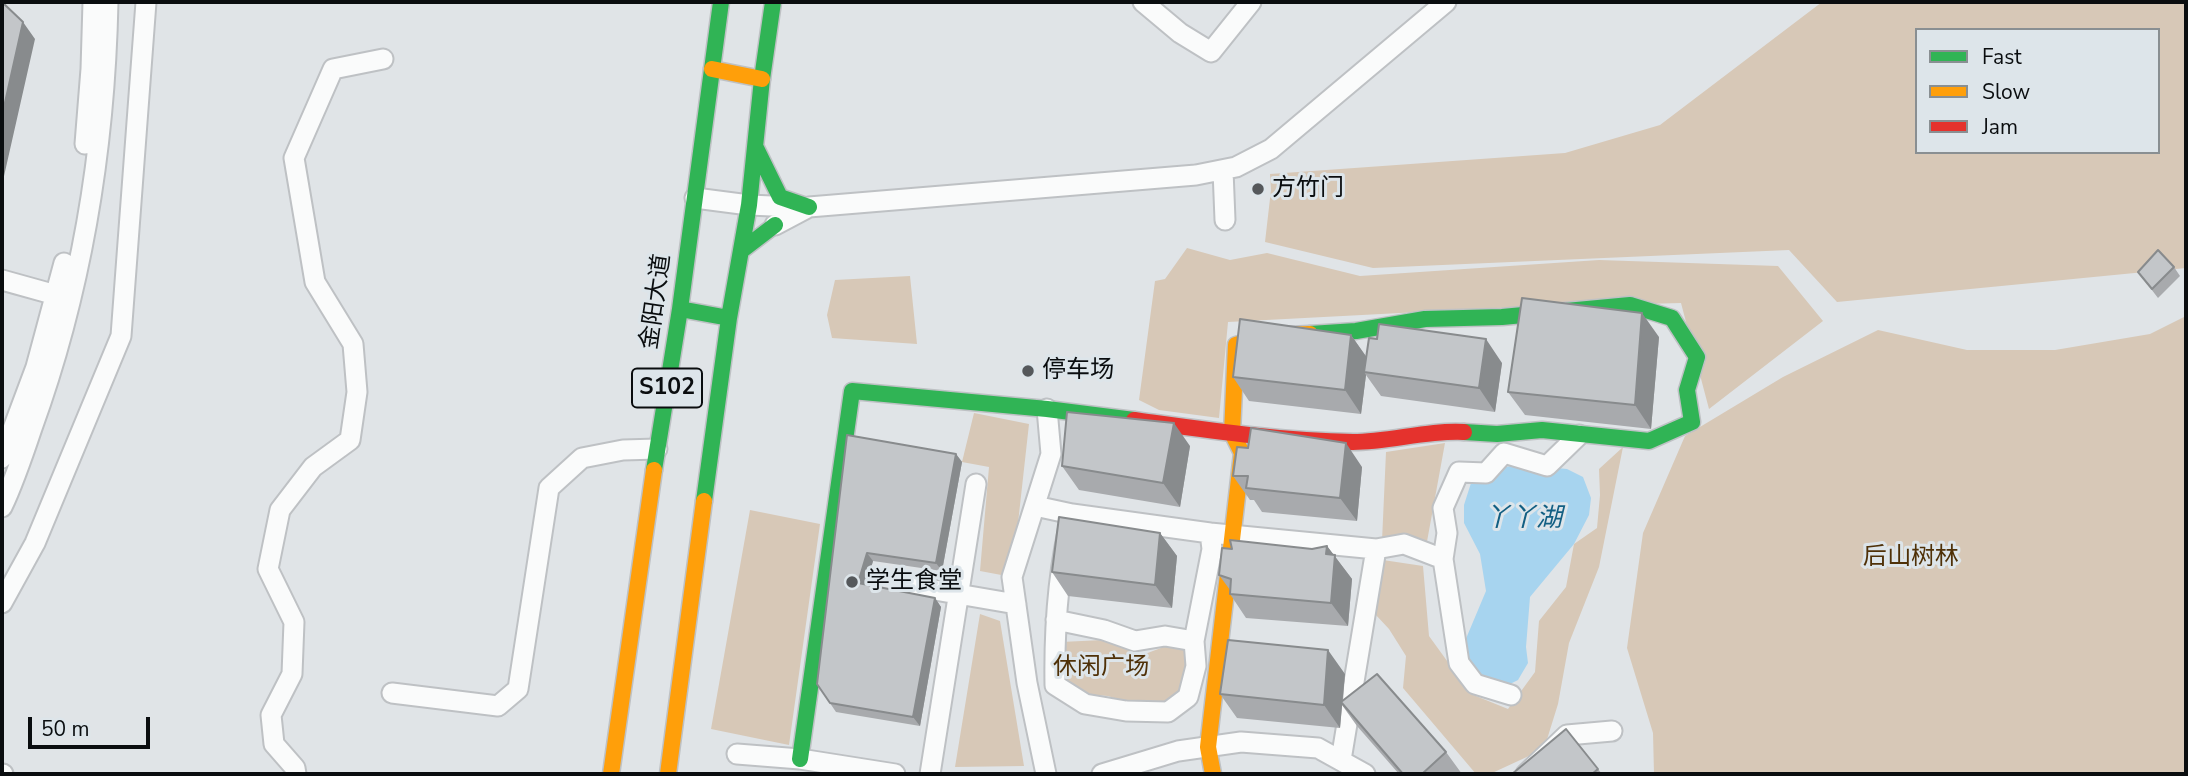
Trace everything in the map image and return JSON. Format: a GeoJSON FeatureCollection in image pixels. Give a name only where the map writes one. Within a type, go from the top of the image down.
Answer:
{"type":"FeatureCollection","features":[{"type":"Feature","properties":{"kind":"street"},"geometry":{"type":"LineString","coordinates":[[2,458],[36,367],[69,242],[86,139],[92,69],[93,2]]}},
{"type":"Feature","properties":{"kind":"street"},"geometry":{"type":"LineString","coordinates":[[2,507],[51,376],[82,247],[99,144],[108,2]]}},
{"type":"Feature","properties":{"kind":"street"},"geometry":{"type":"LineString","coordinates":[[2,603],[35,542],[121,336],[146,2]]}},
{"type":"Feature","properties":{"kind":"street","name":"金阳大道"},"geometry":{"type":"LineString","coordinates":[[611,774],[657,449],[680,309],[721,2]]}},
{"type":"Feature","properties":{"kind":"street","name":"S102"},"geometry":{"type":"LineString","coordinates":[[668,774],[729,318],[749,205],[773,2]]}},
{"type":"Feature","properties":{"kind":"street"},"geometry":{"type":"LineString","coordinates":[[1143,2],[1180,33],[1212,52],[1251,2]]}},
{"type":"Feature","properties":{"kind":"street"},"geometry":{"type":"LineString","coordinates":[[695,198],[749,205],[809,207],[1196,175],[1236,167],[1271,149],[1446,2]]}},
{"type":"Feature","properties":{"kind":"street"},"geometry":{"type":"LineString","coordinates":[[296,774],[295,768],[274,744],[271,715],[292,674],[294,622],[268,569],[279,510],[313,467],[350,440],[357,392],[353,344],[314,282],[294,158],[333,69],[383,59]]}},
{"type":"Feature","properties":{"kind":"street"},"geometry":{"type":"LineString","coordinates":[[712,69],[762,79]]}},
{"type":"Feature","properties":{"kind":"street"},"geometry":{"type":"LineString","coordinates":[[756,148],[780,197],[809,207]]}},
{"type":"Feature","properties":{"kind":"street"},"geometry":{"type":"LineString","coordinates":[[1223,170],[1225,220]]}},
{"type":"Feature","properties":{"kind":"street"},"geometry":{"type":"LineString","coordinates":[[741,251],[775,225],[809,207]]}},
{"type":"Feature","properties":{"kind":"street"},"geometry":{"type":"LineString","coordinates":[[2,280],[56,295]]}},
{"type":"Feature","properties":{"kind":"street"},"geometry":{"type":"LineString","coordinates":[[800,759],[852,391],[1047,409],[1232,433],[1355,442],[1442,431],[1497,434],[1542,430],[1649,441],[1692,422],[1687,390],[1697,357],[1672,318],[1630,305],[1502,317],[1425,318],[1356,331],[1265,336],[1236,345],[1232,433],[1242,453],[1208,747],[1213,774]]}},
{"type":"Feature","properties":{"kind":"street"},"geometry":{"type":"LineString","coordinates":[[680,309],[729,318]]}},
{"type":"Feature","properties":{"kind":"street"},"geometry":{"type":"LineString","coordinates":[[1046,774],[1027,683],[1012,577],[1051,454],[1047,409]]}},
{"type":"Feature","properties":{"kind":"street"},"geometry":{"type":"LineString","coordinates":[[1511,695],[1475,684],[1459,663],[1443,559],[1447,533],[1443,508],[1459,472],[1486,473],[1504,453],[1547,467],[1580,435]]}},
{"type":"Feature","properties":{"kind":"street"},"geometry":{"type":"LineString","coordinates":[[393,693],[498,706],[517,689],[549,488],[582,458],[624,450],[657,449]]}},
{"type":"Feature","properties":{"kind":"street"},"geometry":{"type":"LineString","coordinates":[[930,774],[976,484]]}},
{"type":"Feature","properties":{"kind":"street"},"geometry":{"type":"LineString","coordinates":[[1035,506],[1210,533],[1376,549],[1404,544],[1443,559]]}},
{"type":"Feature","properties":{"kind":"street"},"geometry":{"type":"LineString","coordinates":[[1072,513],[1061,555],[1055,685],[1085,704],[1126,711],[1168,712],[1188,697],[1196,666],[1194,641],[1212,549],[1210,533]]}},
{"type":"Feature","properties":{"kind":"street"},"geometry":{"type":"LineString","coordinates":[[1341,760],[1376,549]]}},
{"type":"Feature","properties":{"kind":"street"},"geometry":{"type":"LineString","coordinates":[[911,586],[1016,604]]}},
{"type":"Feature","properties":{"kind":"street"},"geometry":{"type":"LineString","coordinates":[[1056,620],[1104,630],[1135,641],[1165,636],[1194,641]]}},
{"type":"Feature","properties":{"kind":"street"},"geometry":{"type":"LineString","coordinates":[[1526,774],[1567,734],[1612,731]]}},
{"type":"Feature","properties":{"kind":"street"},"geometry":{"type":"LineString","coordinates":[[1102,774],[1178,751],[1241,742],[1318,748],[1365,774]]}},
{"type":"Feature","properties":{"kind":"street"},"geometry":{"type":"LineString","coordinates":[[737,754],[800,759],[895,774]]}},
{"type":"Feature","properties":{"kind":"green space"},"geometry":{"type":"Polygon","coordinates":[[[1822,2],[2186,2],[2186,268],[1837,302],[1789,250],[1373,268],[1265,242],[1271,190],[1270,174],[1565,153],[1660,125],[1822,2]]]}},
{"type":"Feature","properties":{"kind":"green space"},"geometry":{"type":"Polygon","coordinates":[[[1187,248],[1230,260],[1267,253],[1360,276],[1599,260],[1778,266],[1823,321],[1709,409],[1681,303],[1496,308],[1228,322],[1219,418],[1159,410],[1139,400],[1155,281],[1165,279],[1187,248]]]}},
{"type":"Feature","properties":{"kind":"green space"},"geometry":{"type":"Polygon","coordinates":[[[910,276],[917,344],[832,338],[827,315],[835,280],[910,276]]]}},
{"type":"Feature","properties":{"kind":"green space","name":"后山树林"},"geometry":{"type":"Polygon","coordinates":[[[2186,316],[2186,774],[1654,774],[1653,733],[1627,648],[1643,533],[1685,436],[1783,377],[1878,330],[1967,350],[2055,350],[2150,334],[2186,316]]]}},
{"type":"Feature","properties":{"kind":"green space"},"geometry":{"type":"Polygon","coordinates":[[[974,413],[1029,424],[1012,577],[980,571],[989,467],[962,462],[974,413]]]}},
{"type":"Feature","properties":{"kind":"green space"},"geometry":{"type":"Polygon","coordinates":[[[1445,443],[1426,547],[1382,541],[1386,452],[1445,443]]]}},
{"type":"Feature","properties":{"kind":"green space"},"geometry":{"type":"Polygon","coordinates":[[[1623,447],[1599,567],[1569,643],[1558,704],[1544,749],[1490,774],[1476,774],[1403,688],[1406,656],[1389,629],[1375,614],[1383,560],[1423,566],[1429,636],[1471,694],[1508,709],[1535,672],[1539,621],[1566,587],[1574,544],[1597,528],[1599,469],[1623,447]]]}},
{"type":"Feature","properties":{"kind":"green space"},"geometry":{"type":"Polygon","coordinates":[[[750,510],[820,524],[789,745],[711,729],[750,510]]]}},
{"type":"Feature","properties":{"kind":"green space"},"geometry":{"type":"Polygon","coordinates":[[[980,614],[1000,621],[1024,766],[955,767],[980,614]]]}},
{"type":"Feature","properties":{"kind":"green space","name":"休闲广场"},"geometry":{"type":"Polygon","coordinates":[[[1103,640],[1145,654],[1182,640],[1189,658],[1191,678],[1178,697],[1155,705],[1132,704],[1108,696],[1083,694],[1068,684],[1058,670],[1061,642],[1103,640]]]}},
{"type":"Feature","properties":{"kind":"water","name":"丫丫湖"},"geometry":{"type":"Polygon","coordinates":[[[1517,464],[1567,469],[1583,477],[1591,498],[1589,515],[1574,544],[1530,597],[1526,647],[1528,663],[1518,680],[1500,689],[1482,682],[1465,660],[1465,641],[1486,591],[1480,554],[1464,523],[1464,505],[1471,483],[1486,473],[1517,464]]]}},
{"type":"Feature","properties":{"kind":"building"},"geometry":{"type":"Polygon","coordinates":[[[2,2],[23,22],[2,116],[2,2]]]}},
{"type":"Feature","properties":{"kind":"building"},"geometry":{"type":"Polygon","coordinates":[[[2158,250],[2174,267],[2152,289],[2138,272],[2158,250]]]}},
{"type":"Feature","properties":{"kind":"building"},"geometry":{"type":"Polygon","coordinates":[[[1522,298],[1642,313],[1635,405],[1508,392],[1522,298]]]}},
{"type":"Feature","properties":{"kind":"building"},"geometry":{"type":"Polygon","coordinates":[[[1240,319],[1351,335],[1345,390],[1233,377],[1240,319]]]}},
{"type":"Feature","properties":{"kind":"building"},"geometry":{"type":"Polygon","coordinates":[[[1379,324],[1486,339],[1479,388],[1364,372],[1369,338],[1377,339],[1379,324]]]}},
{"type":"Feature","properties":{"kind":"building"},"geometry":{"type":"Polygon","coordinates":[[[1067,412],[1174,423],[1163,483],[1062,466],[1067,412]]]}},
{"type":"Feature","properties":{"kind":"building"},"geometry":{"type":"Polygon","coordinates":[[[1251,428],[1346,443],[1340,498],[1246,488],[1248,476],[1233,476],[1237,447],[1248,448],[1251,428]]]}},
{"type":"Feature","properties":{"kind":"building","name":"学生食堂"},"geometry":{"type":"Polygon","coordinates":[[[847,435],[956,454],[936,563],[867,553],[858,583],[935,598],[913,717],[830,703],[817,684],[847,435]]]}},
{"type":"Feature","properties":{"kind":"building"},"geometry":{"type":"Polygon","coordinates":[[[1059,517],[1160,533],[1155,585],[1052,572],[1059,517]]]}},
{"type":"Feature","properties":{"kind":"building"},"geometry":{"type":"Polygon","coordinates":[[[1230,540],[1312,549],[1327,546],[1326,554],[1335,555],[1331,603],[1230,594],[1231,579],[1219,575],[1222,548],[1232,549],[1230,540]]]}},
{"type":"Feature","properties":{"kind":"building"},"geometry":{"type":"Polygon","coordinates":[[[1228,640],[1328,650],[1324,705],[1220,694],[1228,640]]]}},
{"type":"Feature","properties":{"kind":"building"},"geometry":{"type":"Polygon","coordinates":[[[1377,674],[1446,752],[1422,774],[1403,774],[1341,702],[1377,674]]]}},
{"type":"Feature","properties":{"kind":"building"},"geometry":{"type":"Polygon","coordinates":[[[1566,729],[1598,769],[1592,774],[1512,774],[1566,729]]]}},
{"type":"Feature","properties":{"kind":"traffic: fast"},"geometry":{"type":"LineString","coordinates":[[654,470],[680,309],[721,2]]}},
{"type":"Feature","properties":{"kind":"traffic: fast"},"geometry":{"type":"LineString","coordinates":[[704,501],[729,318],[749,205],[773,2]]}},
{"type":"Feature","properties":{"kind":"traffic: fast"},"geometry":{"type":"LineString","coordinates":[[756,148],[780,197],[809,207]]}},
{"type":"Feature","properties":{"kind":"traffic: fast"},"geometry":{"type":"LineString","coordinates":[[741,251],[775,225]]}},
{"type":"Feature","properties":{"kind":"traffic: fast"},"geometry":{"type":"LineString","coordinates":[[1310,334],[1356,331],[1425,319],[1502,317],[1630,305],[1672,318],[1697,357],[1687,390],[1692,422],[1649,441],[1542,430],[1497,434],[1464,432]]}},
{"type":"Feature","properties":{"kind":"traffic: fast"},"geometry":{"type":"LineString","coordinates":[[680,309],[729,318]]}},
{"type":"Feature","properties":{"kind":"traffic: fast"},"geometry":{"type":"LineString","coordinates":[[800,759],[852,391],[1134,420]]}},
{"type":"Feature","properties":{"kind":"traffic: slow"},"geometry":{"type":"LineString","coordinates":[[712,69],[762,79]]}},
{"type":"Feature","properties":{"kind":"traffic: slow"},"geometry":{"type":"LineString","coordinates":[[1213,774],[1208,747],[1242,453],[1232,433],[1236,345],[1265,336],[1310,334]]}},
{"type":"Feature","properties":{"kind":"traffic: slow"},"geometry":{"type":"LineString","coordinates":[[611,774],[654,470]]}},
{"type":"Feature","properties":{"kind":"traffic: slow"},"geometry":{"type":"LineString","coordinates":[[668,774],[704,501]]}},
{"type":"Feature","properties":{"kind":"traffic: jam"},"geometry":{"type":"LineString","coordinates":[[1134,420],[1298,440],[1353,442],[1464,432]]}},
{"type":"Feature","properties":{"kind":"place","name":"方竹门"},"geometry":{"type":"Point","coordinates":[1258,189]}},
{"type":"Feature","properties":{"kind":"place","name":"停车场"},"geometry":{"type":"Point","coordinates":[1028,371]}},
{"type":"Feature","properties":{"kind":"place","name":"学生食堂"},"geometry":{"type":"Point","coordinates":[852,582]}}]}
